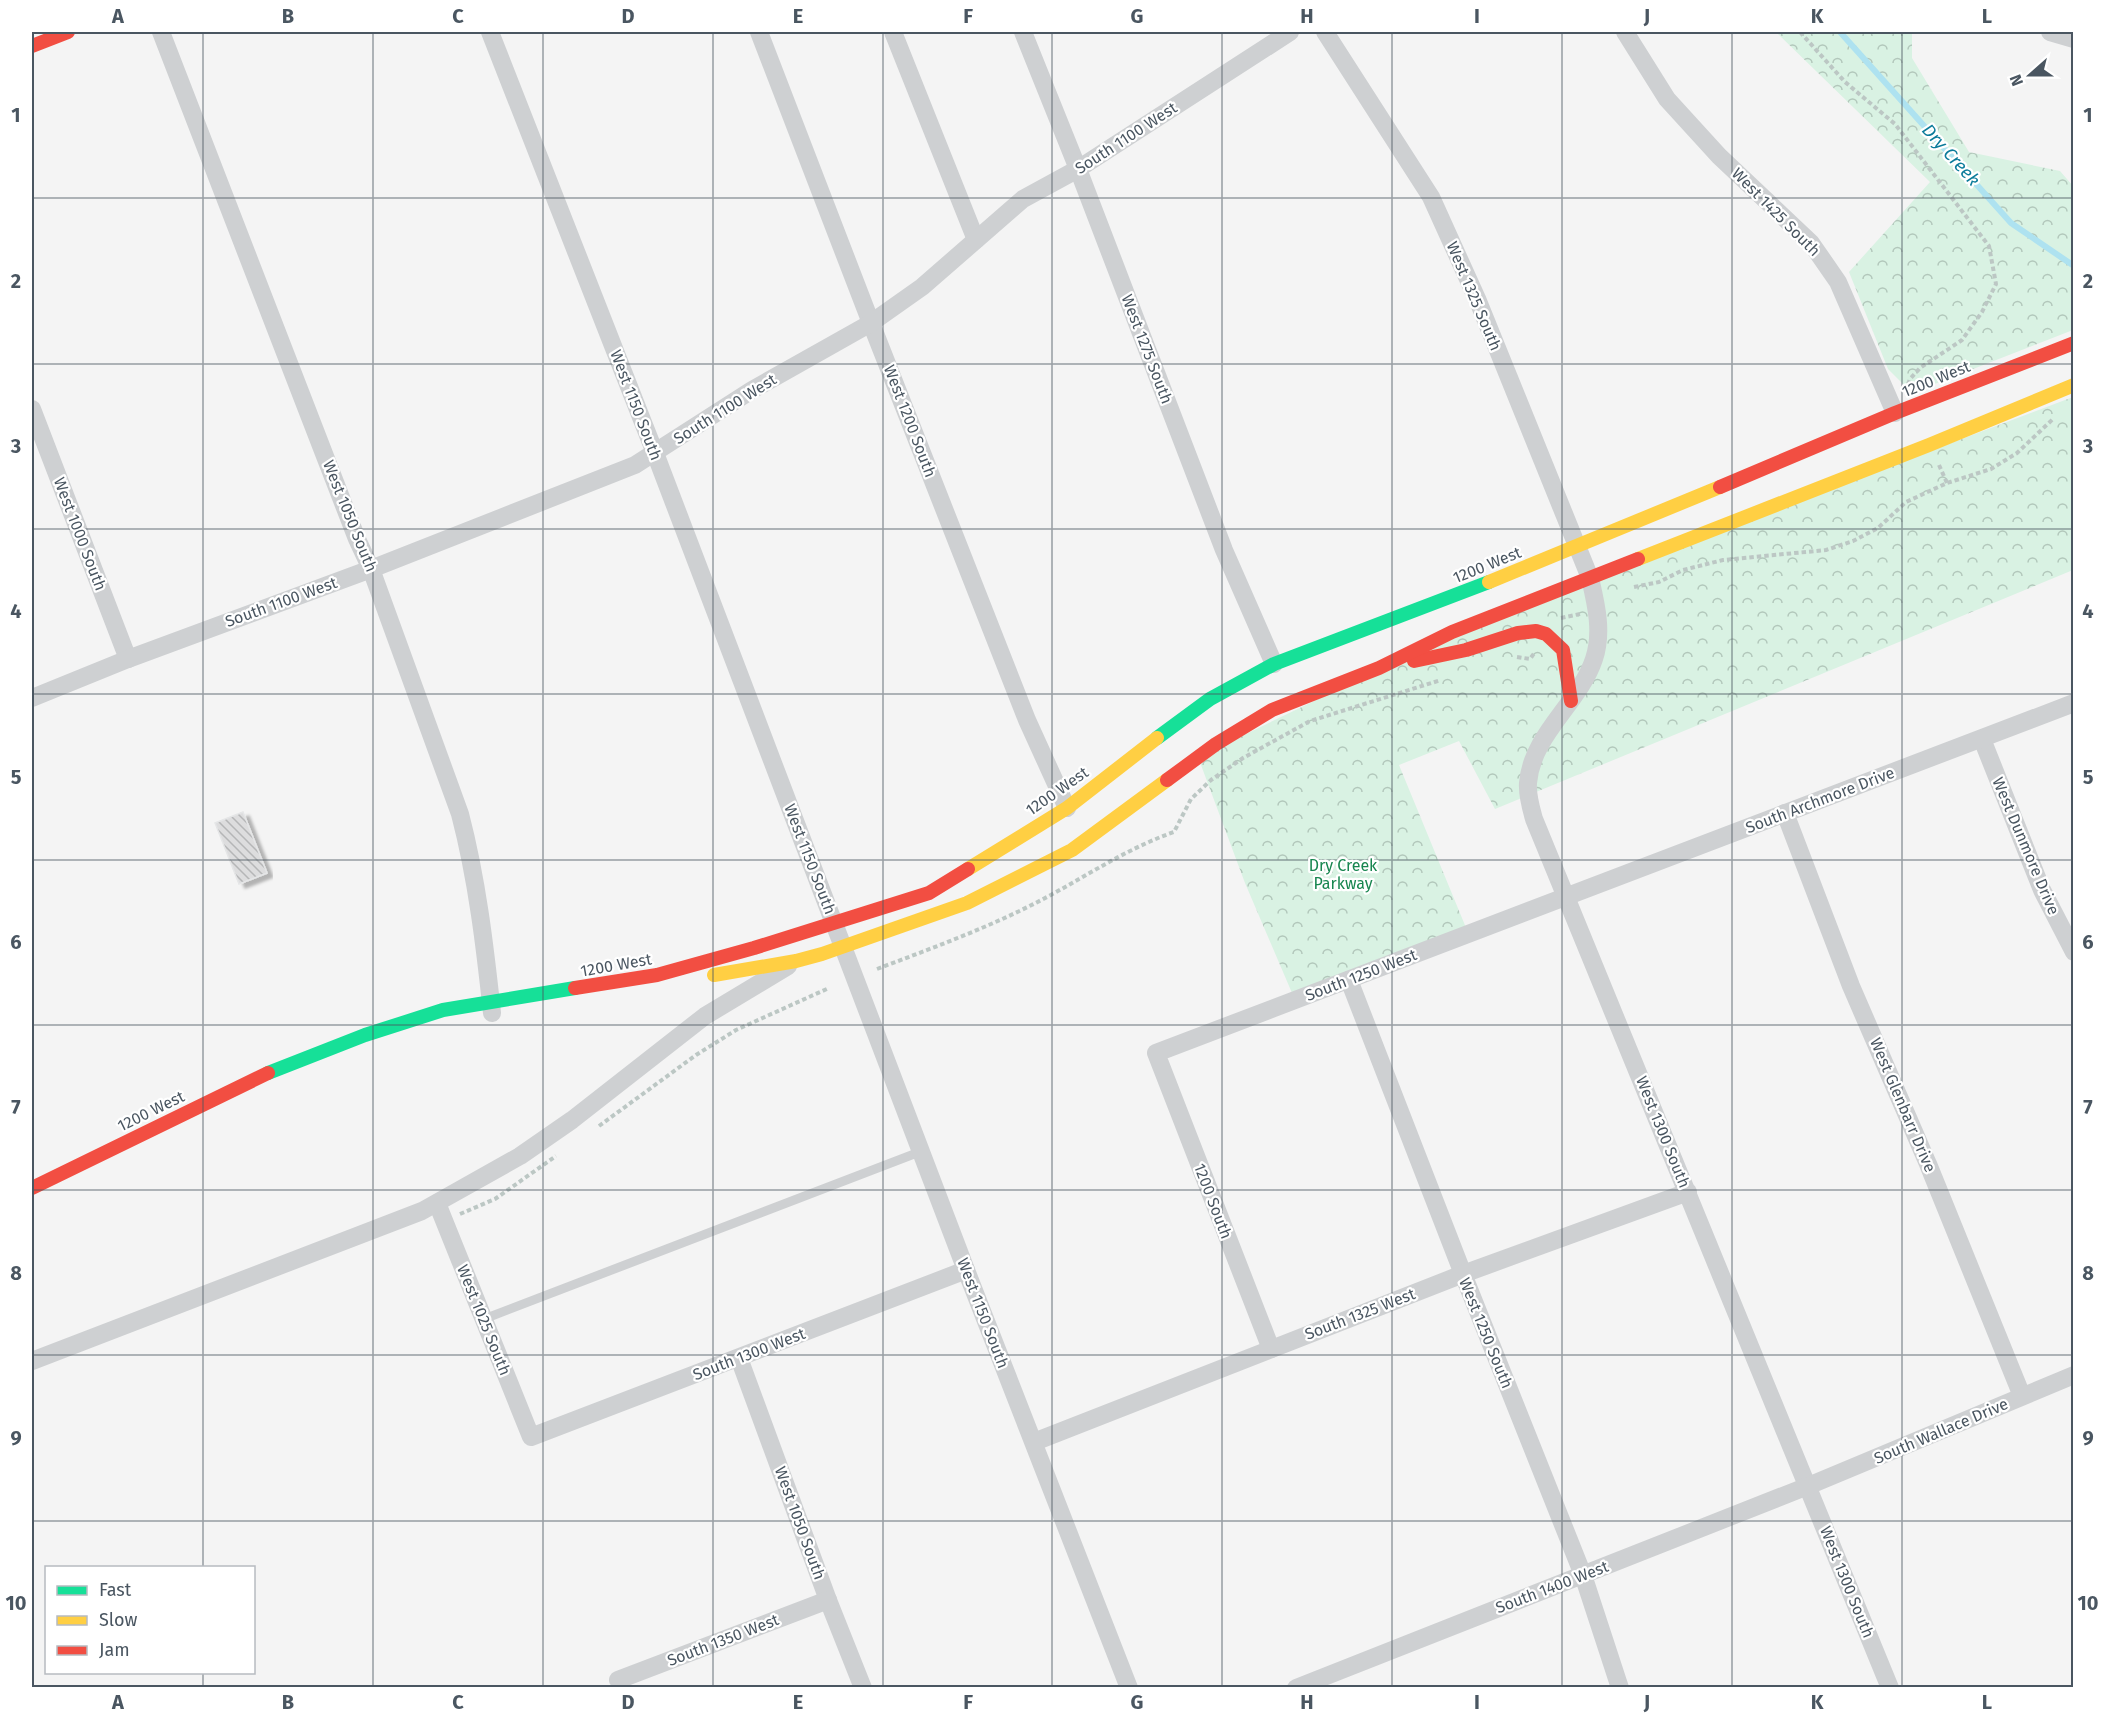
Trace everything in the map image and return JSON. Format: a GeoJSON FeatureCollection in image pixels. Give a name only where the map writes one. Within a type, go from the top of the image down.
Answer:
{"type":"FeatureCollection","features":[{"type":"Feature","properties":{"kind":"street"},"geometry":{"type":"LineString","coordinates":[[32,46],[68,32]]}},
{"type":"Feature","properties":{"kind":"street","name":"West 1050 South"},"geometry":{"type":"LineString","coordinates":[[161,32],[357,539],[371,569],[460,814],[469,846],[487,964],[491,1007]]}},
{"type":"Feature","properties":{"kind":"street","name":"West 1150 South"},"geometry":{"type":"LineString","coordinates":[[490,32],[655,453],[966,1270],[1129,1688]]}},
{"type":"Feature","properties":{"kind":"street","name":"West 1200 South"},"geometry":{"type":"LineString","coordinates":[[759,32],[1027,720],[1067,808]]}},
{"type":"Feature","properties":{"kind":"street"},"geometry":{"type":"LineString","coordinates":[[893,32],[976,240]]}},
{"type":"Feature","properties":{"kind":"street","name":"West 1275 South"},"geometry":{"type":"LineString","coordinates":[[1023,32],[1224,550],[1274,664]]}},
{"type":"Feature","properties":{"kind":"street","name":"South 1100 West"},"geometry":{"type":"LineString","coordinates":[[32,698],[128,659],[371,569],[634,465],[752,390],[871,323],[922,287],[1023,199],[1078,169],[1290,32]]}},
{"type":"Feature","properties":{"kind":"street","name":"West 1325 South"},"geometry":{"type":"LineString","coordinates":[[1325,32],[1431,196],[1478,300],[1590,578]]}},
{"type":"Feature","properties":{"kind":"street","name":"West 1425 South"},"geometry":{"type":"LineString","coordinates":[[1624,32],[1667,99],[1719,156],[1811,243],[1839,282],[1896,413]]}},
{"type":"Feature","properties":{"kind":"street"},"geometry":{"type":"LineString","coordinates":[[2050,32],[2073,39]]}},
{"type":"Feature","properties":{"kind":"street","name":"1200 West"},"geometry":{"type":"LineString","coordinates":[[170,1136],[293,1077],[345,1056],[491,1007],[657,975],[754,948],[929,892],[1067,808],[1115,769],[1210,699],[1274,664],[1577,546],[1896,413],[2073,343]]}},
{"type":"Feature","properties":{"kind":"street","name":"1200 West"},"geometry":{"type":"LineString","coordinates":[[32,1188],[258,1077],[365,1035],[413,1019],[443,1010],[625,994],[686,980],[796,961],[843,947],[967,903],[1072,850],[1216,744],[1272,710],[1379,668],[1452,632],[1929,445],[2073,385]]}},
{"type":"Feature","properties":{"kind":"street","name":"West 1000 South"},"geometry":{"type":"LineString","coordinates":[[32,409],[128,659]]}},
{"type":"Feature","properties":{"kind":"street","name":"West 1300 South"},"geometry":{"type":"LineString","coordinates":[[1590,578],[1597,608],[1599,632],[1595,657],[1584,682],[1542,741],[1532,763],[1528,784],[1534,819],[1890,1688]]}},
{"type":"Feature","properties":{"kind":"street"},"geometry":{"type":"LineString","coordinates":[[1379,668],[1448,654],[1518,633],[1536,631],[1546,634],[1563,650],[1571,701]]}},
{"type":"Feature","properties":{"kind":"street","name":"South Archmore Drive"},"geometry":{"type":"LineString","coordinates":[[1567,898],[2073,703]]}},
{"type":"Feature","properties":{"kind":"street","name":"West Dunmore Drive"},"geometry":{"type":"LineString","coordinates":[[1982,739],[2042,891],[2073,952]]}},
{"type":"Feature","properties":{"kind":"street","name":"West Glenbarr Drive"},"geometry":{"type":"LineString","coordinates":[[1785,813],[1851,986],[1928,1164],[2022,1396]]}},
{"type":"Feature","properties":{"kind":"street","name":"South 1250 West"},"geometry":{"type":"LineString","coordinates":[[1155,1053],[1567,898]]}},
{"type":"Feature","properties":{"kind":"street"},"geometry":{"type":"LineString","coordinates":[[32,1361],[422,1211],[520,1156],[572,1120],[705,1016],[796,961]]}},
{"type":"Feature","properties":{"kind":"street","name":"West 1250 South"},"geometry":{"type":"LineString","coordinates":[[1350,980],[1582,1575],[1620,1688]]}},
{"type":"Feature","properties":{"kind":"street","name":"1200 South"},"geometry":{"type":"LineString","coordinates":[[1155,1053],[1271,1349]]}},
{"type":"Feature","properties":{"kind":"street","name":"South 1325 West"},"geometry":{"type":"LineString","coordinates":[[1034,1442],[1463,1274],[1688,1192]]}},
{"type":"Feature","properties":{"kind":"street","name":"West 1025 South"},"geometry":{"type":"LineString","coordinates":[[437,1203],[531,1437]]}},
{"type":"Feature","properties":{"kind":"street","name":"South 1300 West"},"geometry":{"type":"LineString","coordinates":[[531,1437],[966,1270]]}},
{"type":"Feature","properties":{"kind":"street","name":"West 1050 South"},"geometry":{"type":"LineString","coordinates":[[739,1358],[828,1600],[863,1688]]}},
{"type":"Feature","properties":{"kind":"street","name":"South Wallace Drive"},"geometry":{"type":"LineString","coordinates":[[1808,1486],[2073,1375]]}},
{"type":"Feature","properties":{"kind":"street","name":"South 1400 West"},"geometry":{"type":"LineString","coordinates":[[1296,1688],[1808,1486]]}},
{"type":"Feature","properties":{"kind":"street","name":"South 1350 West"},"geometry":{"type":"LineString","coordinates":[[618,1680],[828,1600]]}},
{"type":"Feature","properties":{"kind":"lane"},"geometry":{"type":"LineString","coordinates":[[484,1319],[922,1151]]}},
{"type":"Feature","properties":{"kind":"path"},"geometry":{"type":"LineString","coordinates":[[1800,32],[1845,82],[1895,124],[1989,246],[1996,284],[1982,312],[1962,340],[1920,368],[1910,379],[1906,390]]}},
{"type":"Feature","properties":{"kind":"path"},"geometry":{"type":"LineString","coordinates":[[1632,587],[1659,582],[1683,570],[1723,560],[1826,550],[1853,541],[1878,528],[1906,502],[1947,483],[1991,469],[2017,453],[2051,420],[2058,417]]}},
{"type":"Feature","properties":{"kind":"path"},"geometry":{"type":"LineString","coordinates":[[1937,460],[1947,483]]}},
{"type":"Feature","properties":{"kind":"path"},"geometry":{"type":"LineString","coordinates":[[1507,658],[1530,660],[1551,625],[1562,617],[1580,615],[1597,608]]}},
{"type":"Feature","properties":{"kind":"path"},"geometry":{"type":"LineString","coordinates":[[877,969],[989,925],[1047,897],[1110,860],[1153,839],[1174,832],[1191,799],[1211,780],[1244,758],[1310,722],[1448,678]]}},
{"type":"Feature","properties":{"kind":"path"},"geometry":{"type":"LineString","coordinates":[[593,1130],[696,1055],[736,1030],[829,988]]}},
{"type":"Feature","properties":{"kind":"path"},"geometry":{"type":"LineString","coordinates":[[466,1212],[495,1199],[564,1150]]}},
{"type":"Feature","properties":{"kind":"green space"},"geometry":{"type":"Polygon","coordinates":[[[1776,32],[1912,32],[1912,58],[1969,152],[2060,171],[2073,186],[2073,330],[1927,387],[1906,387],[1888,369],[1849,272],[1930,182],[1776,32]]]}},
{"type":"Feature","properties":{"kind":"green space","name":"Dry Creek Parkway"},"geometry":{"type":"Polygon","coordinates":[[[2073,397],[2073,570],[1495,809],[1459,741],[1399,765],[1469,935],[1295,1000],[1245,883],[1198,757],[1491,616],[2073,397]]]}},
{"type":"Feature","properties":{"kind":"building"},"geometry":{"type":"Polygon","coordinates":[[[243,812],[267,873],[239,884],[215,823],[243,812]]]}},
{"type":"Feature","properties":{"kind":"waterway","name":"Dry Creek"},"geometry":{"type":"LineString","coordinates":[[1840,32],[2011,223],[2074,266]]}},
{"type":"Feature","properties":{"kind":"traffic: fast"},"geometry":{"type":"LineString","coordinates":[[1157,738],[1210,699],[1274,664],[1489,582]]}},
{"type":"Feature","properties":{"kind":"traffic: fast"},"geometry":{"type":"LineString","coordinates":[[268,1073],[365,1035],[443,1010],[575,988]]}},
{"type":"Feature","properties":{"kind":"traffic: slow"},"geometry":{"type":"LineString","coordinates":[[1638,559],[1929,445],[2074,385]]}},
{"type":"Feature","properties":{"kind":"traffic: slow"},"geometry":{"type":"LineString","coordinates":[[1489,582],[1720,487]]}},
{"type":"Feature","properties":{"kind":"traffic: slow"},"geometry":{"type":"LineString","coordinates":[[968,869],[1067,808],[1157,738]]}},
{"type":"Feature","properties":{"kind":"traffic: slow"},"geometry":{"type":"LineString","coordinates":[[714,975],[796,961],[822,954],[967,903],[1072,850],[1167,780]]}},
{"type":"Feature","properties":{"kind":"traffic: jam"},"geometry":{"type":"LineString","coordinates":[[32,46],[68,32]]}},
{"type":"Feature","properties":{"kind":"traffic: jam"},"geometry":{"type":"LineString","coordinates":[[1720,487],[1895,413],[2074,343]]}},
{"type":"Feature","properties":{"kind":"traffic: jam"},"geometry":{"type":"LineString","coordinates":[[1167,780],[1216,744],[1272,710],[1379,668],[1452,632],[1638,559]]}},
{"type":"Feature","properties":{"kind":"traffic: jam"},"geometry":{"type":"LineString","coordinates":[[1414,661],[1466,650],[1518,633],[1536,631],[1546,634],[1563,650],[1571,701]]}},
{"type":"Feature","properties":{"kind":"traffic: jam"},"geometry":{"type":"LineString","coordinates":[[575,988],[657,975],[754,948],[929,893],[968,869]]}},
{"type":"Feature","properties":{"kind":"traffic: jam"},"geometry":{"type":"LineString","coordinates":[[32,1188],[268,1073]]}}]}
